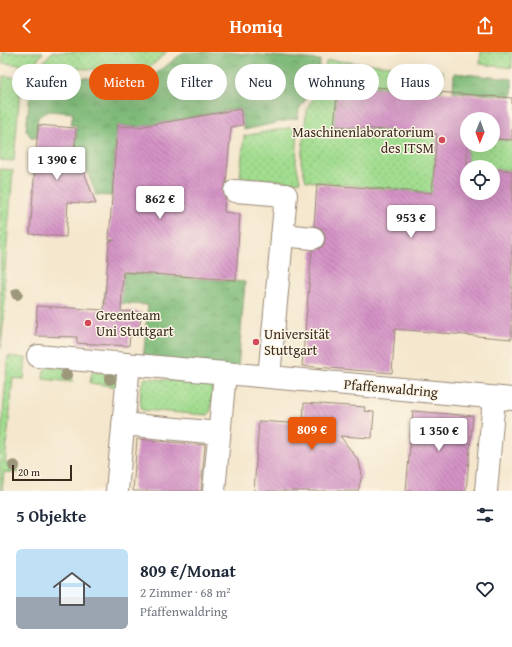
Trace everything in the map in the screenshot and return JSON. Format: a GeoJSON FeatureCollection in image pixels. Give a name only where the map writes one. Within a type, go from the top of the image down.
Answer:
{"type":"FeatureCollection","features":[{"type":"Feature","properties":{"kind":"street"},"geometry":{"type":"LineString","coordinates":[[235,191],[286,196],[269,377]]}},
{"type":"Feature","properties":{"kind":"street"},"geometry":{"type":"LineString","coordinates":[[282,235],[313,238]]}},
{"type":"Feature","properties":{"kind":"street","name":"Pfaffenwaldring"},"geometry":{"type":"LineString","coordinates":[[38,356],[503,398]]}},
{"type":"Feature","properties":{"kind":"street"},"geometry":{"type":"LineString","coordinates":[[117,491],[129,364]]}},
{"type":"Feature","properties":{"kind":"street"},"geometry":{"type":"LineString","coordinates":[[214,491],[225,373]]}},
{"type":"Feature","properties":{"kind":"street"},"geometry":{"type":"LineString","coordinates":[[486,491],[503,398]]}},
{"type":"Feature","properties":{"kind":"street"},"geometry":{"type":"LineString","coordinates":[[123,424],[219,433]]}},
{"type":"Feature","properties":{"kind":"green space"},"geometry":{"type":"Polygon","coordinates":[[[3,52],[43,52],[34,64],[2,63],[3,52]]]}},
{"type":"Feature","properties":{"kind":"green space"},"geometry":{"type":"Polygon","coordinates":[[[52,52],[167,52],[153,64],[89,64],[89,69],[81,69],[81,64],[42,64],[52,52]]]}},
{"type":"Feature","properties":{"kind":"green space"},"geometry":{"type":"Polygon","coordinates":[[[184,52],[224,52],[320,60],[320,64],[294,64],[294,100],[305,100],[299,109],[298,118],[244,130],[240,108],[139,127],[117,126],[112,196],[95,195],[84,163],[75,153],[77,126],[71,125],[73,113],[49,111],[38,117],[37,138],[31,137],[26,130],[29,100],[81,100],[81,78],[89,78],[89,100],[159,100],[159,71],[167,65],[167,100],[227,100],[227,64],[169,64],[184,52]]]}},
{"type":"Feature","properties":{"kind":"green space"},"geometry":{"type":"Polygon","coordinates":[[[481,52],[512,52],[512,68],[480,64],[481,52]]]}},
{"type":"Feature","properties":{"kind":"green space"},"geometry":{"type":"Polygon","coordinates":[[[329,60],[370,64],[326,64],[329,60]]]}},
{"type":"Feature","properties":{"kind":"green space"},"geometry":{"type":"Polygon","coordinates":[[[379,65],[387,66],[387,87],[379,87],[379,65]]]}},
{"type":"Feature","properties":{"kind":"green space"},"geometry":{"type":"Polygon","coordinates":[[[454,73],[512,79],[512,96],[453,92],[454,73]]]}},
{"type":"Feature","properties":{"kind":"green space"},"geometry":{"type":"Polygon","coordinates":[[[3,76],[12,77],[12,100],[19,100],[14,161],[0,160],[0,111],[3,76]]]}},
{"type":"Feature","properties":{"kind":"green space"},"geometry":{"type":"Polygon","coordinates":[[[312,100],[336,100],[334,126],[437,135],[432,193],[306,181],[301,162],[306,114],[312,100]]]}},
{"type":"Feature","properties":{"kind":"green space"},"geometry":{"type":"Polygon","coordinates":[[[298,126],[296,163],[300,181],[295,182],[240,177],[244,136],[298,126]]]}},
{"type":"Feature","properties":{"kind":"green space"},"geometry":{"type":"Polygon","coordinates":[[[500,140],[512,141],[512,170],[500,169],[500,160],[467,160],[467,152],[500,152],[500,140]]]}},
{"type":"Feature","properties":{"kind":"green space"},"geometry":{"type":"Polygon","coordinates":[[[0,169],[13,170],[4,280],[5,303],[1,348],[0,169]]]}},
{"type":"Feature","properties":{"kind":"green space"},"geometry":{"type":"Polygon","coordinates":[[[124,273],[245,282],[238,369],[143,362],[148,305],[104,302],[106,284],[123,285],[124,273]]]}},
{"type":"Feature","properties":{"kind":"green space"},"geometry":{"type":"Polygon","coordinates":[[[8,356],[26,358],[24,379],[13,378],[5,463],[18,464],[18,473],[4,472],[2,491],[0,491],[0,447],[8,356]]]}},
{"type":"Feature","properties":{"kind":"green space"},"geometry":{"type":"Polygon","coordinates":[[[49,366],[70,368],[72,371],[72,382],[43,379],[44,371],[49,366]]]}},
{"type":"Feature","properties":{"kind":"green space"},"geometry":{"type":"Polygon","coordinates":[[[92,372],[117,373],[118,387],[90,383],[92,372]]]}},
{"type":"Feature","properties":{"kind":"green space"},"geometry":{"type":"Polygon","coordinates":[[[145,378],[211,384],[212,400],[210,412],[208,415],[142,410],[140,394],[145,378]]]}},
{"type":"Feature","properties":{"kind":"building"},"geometry":{"type":"Polygon","coordinates":[[[379,87],[387,88],[387,100],[444,100],[444,93],[512,98],[512,140],[500,139],[500,112],[460,112],[460,152],[467,152],[467,160],[460,160],[460,200],[500,200],[500,170],[512,171],[512,339],[395,329],[392,373],[302,366],[312,250],[323,246],[325,239],[324,232],[321,228],[314,226],[317,184],[432,193],[437,134],[334,126],[336,100],[379,100],[379,87]]]}},
{"type":"Feature","properties":{"kind":"building"},"geometry":{"type":"Polygon","coordinates":[[[240,109],[243,125],[231,127],[226,183],[223,190],[225,198],[224,212],[240,214],[236,280],[123,272],[121,311],[141,312],[139,336],[130,335],[129,346],[77,343],[77,337],[36,336],[37,306],[104,310],[109,242],[115,240],[109,240],[117,126],[138,127],[240,109]]]}},
{"type":"Feature","properties":{"kind":"building"},"geometry":{"type":"Polygon","coordinates":[[[38,125],[76,128],[74,160],[82,166],[96,204],[68,202],[66,237],[30,234],[38,125]]]}},
{"type":"Feature","properties":{"kind":"building"},"geometry":{"type":"Polygon","coordinates":[[[304,403],[365,407],[364,411],[374,412],[372,438],[340,436],[359,461],[362,475],[358,491],[254,491],[259,421],[303,424],[304,403]]]}},
{"type":"Feature","properties":{"kind":"building"},"geometry":{"type":"Polygon","coordinates":[[[413,411],[473,416],[466,491],[406,491],[413,411]]]}},
{"type":"Feature","properties":{"kind":"building"},"geometry":{"type":"Polygon","coordinates":[[[137,439],[205,445],[201,491],[133,491],[137,439]]]}},
{"type":"Feature","properties":{"kind":"place","name":"Maschinenlaboratorium des ITSM"},"geometry":{"type":"Point","coordinates":[442,140]}},
{"type":"Feature","properties":{"kind":"place","name":"Greenteam Uni Stuttgart"},"geometry":{"type":"Point","coordinates":[88,323]}},
{"type":"Feature","properties":{"kind":"place","name":"Universität Stuttgart"},"geometry":{"type":"Point","coordinates":[256,342]}}]}
